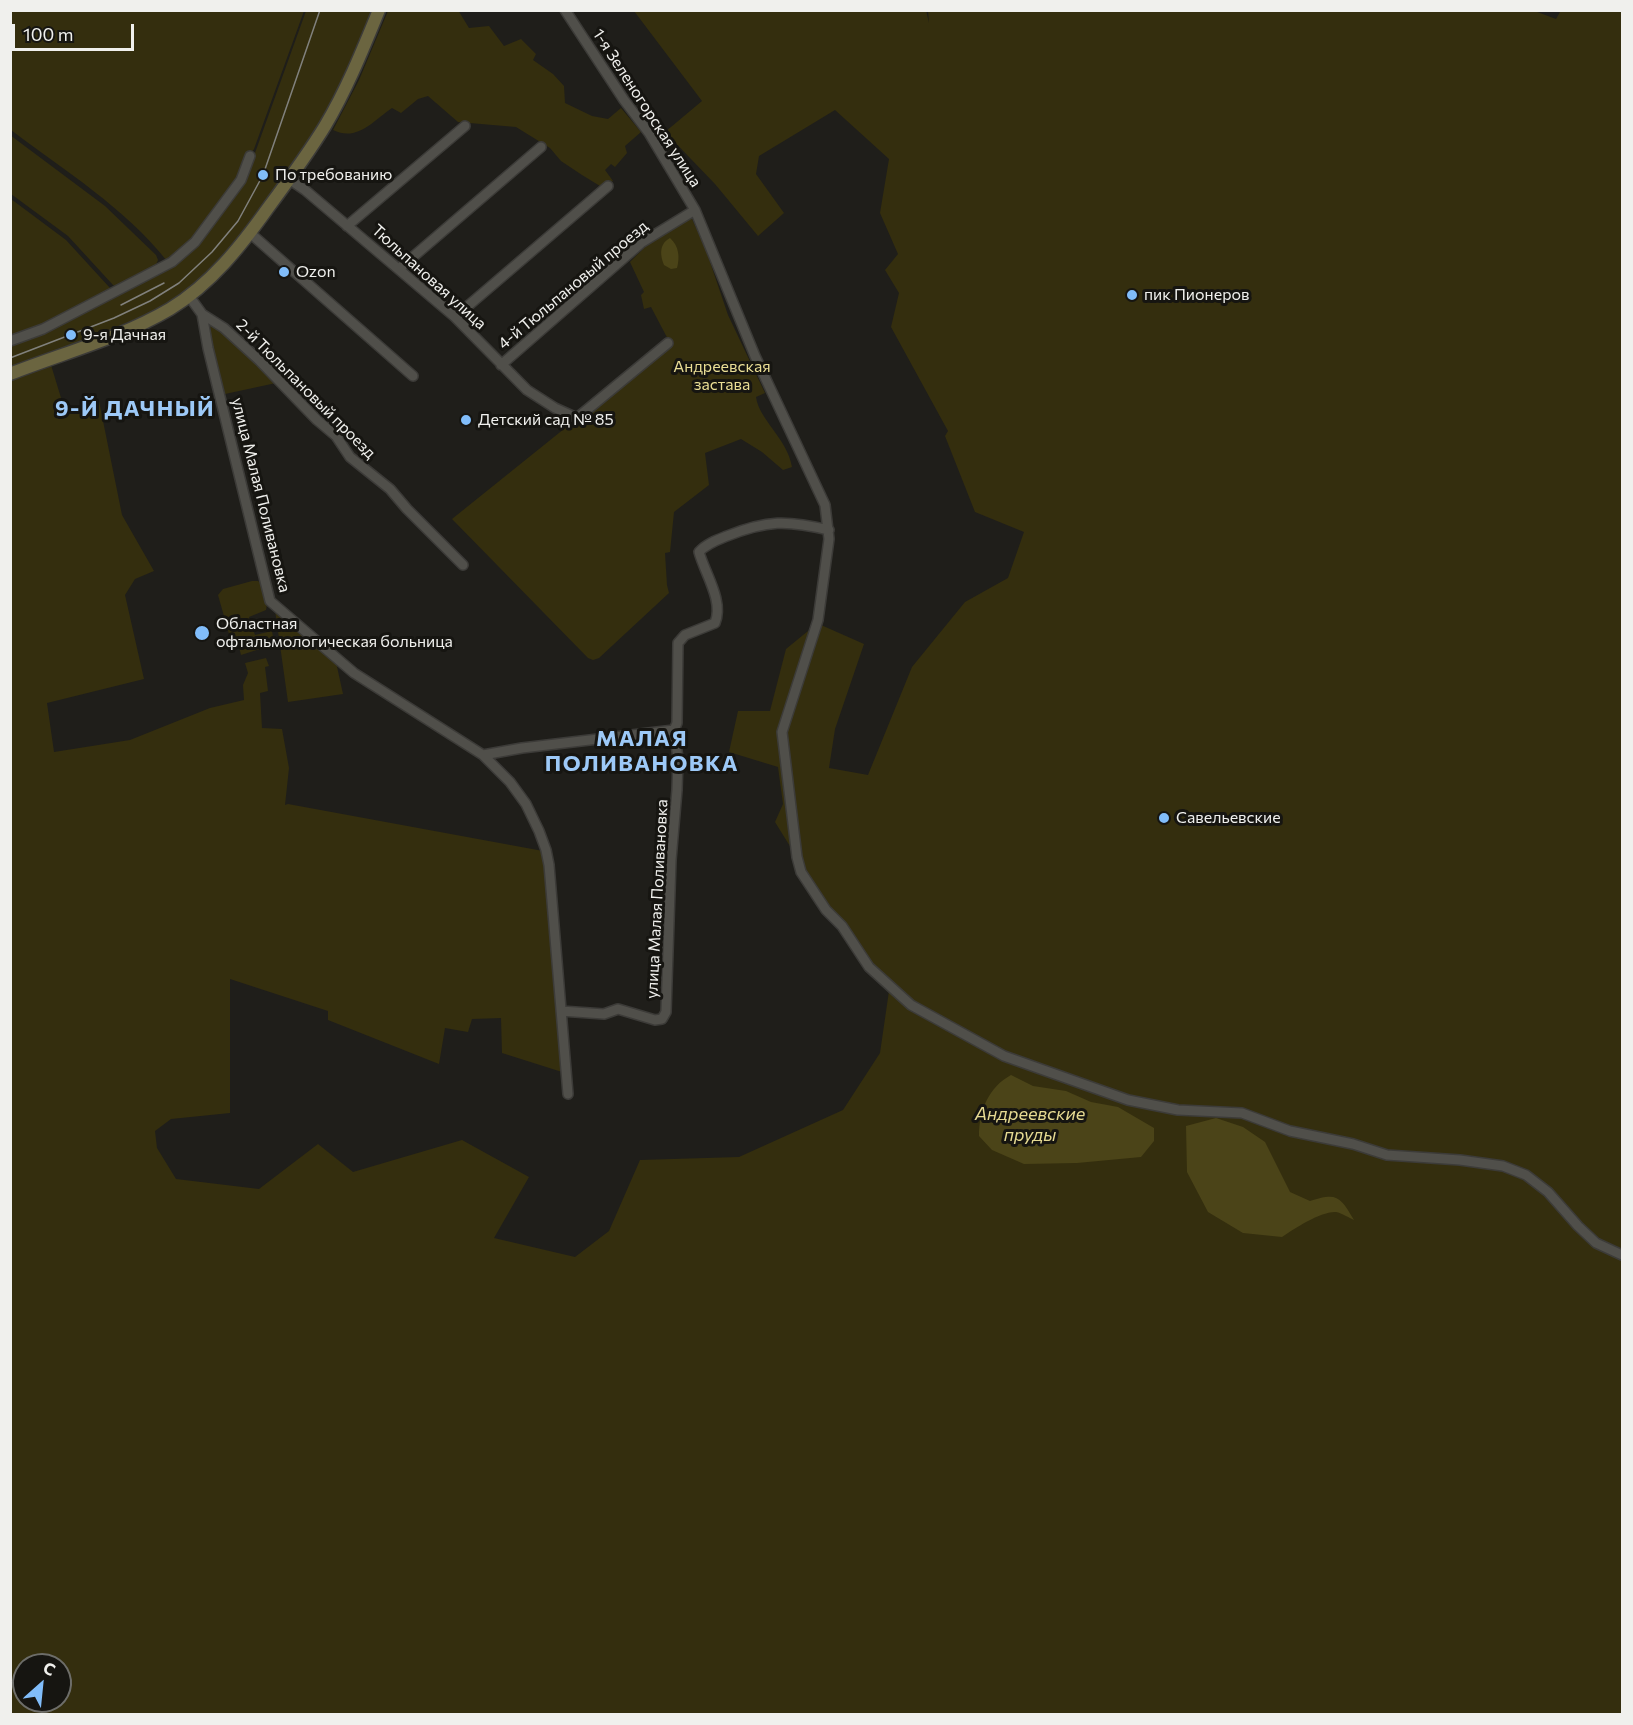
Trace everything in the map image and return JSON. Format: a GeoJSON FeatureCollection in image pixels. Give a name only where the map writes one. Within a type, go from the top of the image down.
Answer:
{"type":"FeatureCollection","features":[{"type":"Feature","properties":{"kind":"main road"},"geometry":{"type":"LineString","coordinates":[[10,374],[118,333],[171,309],[223,267],[250,233],[325,126],[352,74],[379,10]]}},
{"type":"Feature","properties":{"kind":"street","name":"1-я Зеленогорская улица"},"geometry":{"type":"LineString","coordinates":[[565,10],[624,100],[649,133],[695,210],[755,356],[825,505],[829,530]]}},
{"type":"Feature","properties":{"kind":"street"},"geometry":{"type":"LineString","coordinates":[[347,226],[465,126]]}},
{"type":"Feature","properties":{"kind":"street"},"geometry":{"type":"LineString","coordinates":[[400,268],[541,147]]}},
{"type":"Feature","properties":{"kind":"street"},"geometry":{"type":"LineString","coordinates":[[10,341],[43,329],[172,262],[195,242],[242,180],[250,156]]}},
{"type":"Feature","properties":{"kind":"street","name":"Тюльпановая улица"},"geometry":{"type":"LineString","coordinates":[[289,179],[400,268],[455,317],[527,390],[555,408],[577,418],[668,343]]}},
{"type":"Feature","properties":{"kind":"street"},"geometry":{"type":"LineString","coordinates":[[455,317],[608,186]]}},
{"type":"Feature","properties":{"kind":"street","name":"4-й Тюльпановый проезд"},"geometry":{"type":"LineString","coordinates":[[501,365],[641,243],[695,210]]}},
{"type":"Feature","properties":{"kind":"street"},"geometry":{"type":"LineString","coordinates":[[250,233],[413,376]]}},
{"type":"Feature","properties":{"kind":"street","name":"улица Малая Поливановка"},"geometry":{"type":"LineString","coordinates":[[189,296],[202,314],[208,348],[270,601],[354,672],[483,754],[510,782],[526,804],[546,849],[568,1094]]}},
{"type":"Feature","properties":{"kind":"street","name":"2-й Тюльпановый проезд"},"geometry":{"type":"LineString","coordinates":[[202,314],[224,328],[260,362],[336,436],[350,457],[390,489],[463,565]]}},
{"type":"Feature","properties":{"kind":"street","name":"улица Малая Поливановка"},"geometry":{"type":"LineString","coordinates":[[561,1011],[604,1014],[618,1009],[655,1020],[662,1019],[666,1012],[671,860],[677,790],[678,758],[674,730],[677,723],[678,643],[685,635],[716,623],[717,618],[717,600],[699,552],[710,543],[753,526],[775,523],[798,524],[829,530]]}},
{"type":"Feature","properties":{"kind":"street"},"geometry":{"type":"LineString","coordinates":[[829,530],[818,620],[782,732],[797,857],[801,872],[826,910],[842,926],[869,967],[911,1005],[1004,1056],[1128,1100],[1178,1110],[1242,1113],[1290,1131],[1353,1144],[1387,1155],[1460,1160],[1503,1166],[1526,1175],[1548,1192],[1596,1243],[1623,1255]]}},
{"type":"Feature","properties":{"kind":"street"},"geometry":{"type":"LineString","coordinates":[[483,754],[674,730]]}},
{"type":"Feature","properties":{"kind":"green space"},"geometry":{"type":"Polygon","coordinates":[[[458,10],[469,28],[489,26],[504,46],[521,39],[536,54],[533,60],[553,74],[564,86],[565,103],[592,116],[608,119],[621,108],[641,132],[625,146],[627,153],[615,167],[611,164],[605,170],[613,181],[600,186],[561,161],[550,148],[516,127],[458,122],[428,96],[418,99],[401,113],[392,108],[357,132],[342,133],[333,130],[359,80],[388,11],[458,10]]]}},
{"type":"Feature","properties":{"kind":"green space"},"geometry":{"type":"Polygon","coordinates":[[[926,10],[929,23],[928,11],[1532,10],[1556,19],[1563,11],[1622,11],[1622,1714],[11,1714],[11,380],[51,365],[65,411],[99,401],[122,515],[154,571],[135,579],[125,595],[144,679],[47,703],[54,752],[130,740],[210,708],[244,700],[243,685],[248,673],[245,663],[266,658],[269,666],[265,667],[268,691],[260,693],[262,728],[282,729],[289,768],[285,805],[543,851],[562,1072],[502,1053],[501,1018],[472,1019],[468,1032],[445,1028],[439,1064],[328,1020],[328,1011],[230,979],[230,1113],[171,1119],[155,1131],[157,1148],[176,1179],[259,1189],[318,1144],[353,1172],[462,1140],[529,1177],[494,1238],[575,1257],[609,1231],[640,1160],[739,1157],[843,1110],[880,1053],[890,984],[870,963],[830,911],[775,822],[783,804],[778,767],[729,752],[738,711],[770,711],[786,649],[808,631],[821,625],[864,644],[835,729],[829,768],[868,775],[912,667],[965,602],[1008,578],[1024,532],[975,512],[945,436],[948,431],[891,327],[899,293],[885,270],[898,254],[880,213],[889,159],[835,110],[759,156],[756,174],[784,213],[758,236],[715,184],[665,132],[702,101],[634,11],[926,10]]]}},
{"type":"Feature","properties":{"kind":"green space"},"geometry":{"type":"Polygon","coordinates":[[[10,11],[304,11],[254,149],[239,179],[193,240],[167,261],[113,207],[11,130],[10,11]]]}},
{"type":"Feature","properties":{"kind":"green space"},"geometry":{"type":"Polygon","coordinates":[[[306,11],[375,11],[349,71],[322,124],[221,263],[193,287],[156,311],[11,369],[11,345],[173,264],[251,164],[306,11]]]}},
{"type":"Feature","properties":{"kind":"green space"},"geometry":{"type":"Polygon","coordinates":[[[10,135],[105,206],[156,255],[158,260],[155,267],[119,288],[113,285],[68,236],[11,194],[10,135]]]}},
{"type":"Feature","properties":{"kind":"green space"},"geometry":{"type":"Polygon","coordinates":[[[11,199],[66,240],[110,288],[107,293],[11,339],[11,199]]]}},
{"type":"Feature","properties":{"kind":"green space","name":"Андреевская застава"},"geometry":{"type":"Polygon","coordinates":[[[692,219],[706,250],[728,315],[765,393],[756,397],[758,405],[785,447],[792,467],[783,470],[762,452],[741,439],[705,453],[709,485],[674,512],[670,552],[665,553],[669,593],[599,658],[593,660],[588,658],[452,519],[671,345],[651,307],[644,309],[641,295],[644,292],[630,262],[647,245],[692,219]]]}},
{"type":"Feature","properties":{"kind":"green space"},"geometry":{"type":"Polygon","coordinates":[[[210,324],[223,331],[276,383],[225,394],[212,347],[210,324]]]}},
{"type":"Feature","properties":{"kind":"green space"},"geometry":{"type":"Polygon","coordinates":[[[252,581],[262,584],[267,604],[266,610],[249,617],[255,635],[272,631],[273,637],[261,640],[263,648],[241,655],[239,647],[233,648],[218,595],[223,589],[252,581]]]}},
{"type":"Feature","properties":{"kind":"green space"},"geometry":{"type":"Polygon","coordinates":[[[275,610],[336,662],[343,694],[288,702],[275,610]]]}},
{"type":"Feature","properties":{"kind":"water"},"geometry":{"type":"Polygon","coordinates":[[[670,238],[677,248],[678,256],[677,268],[671,269],[664,265],[661,254],[664,243],[670,238]]]}},
{"type":"Feature","properties":{"kind":"water","name":"Андреевские пруды"},"geometry":{"type":"Polygon","coordinates":[[[1011,1075],[1033,1086],[1066,1091],[1091,1102],[1118,1107],[1154,1128],[1154,1141],[1141,1157],[1077,1163],[1024,1164],[992,1150],[979,1136],[983,1108],[991,1093],[1011,1075]]]}},
{"type":"Feature","properties":{"kind":"water"},"geometry":{"type":"Polygon","coordinates":[[[1216,1118],[1243,1127],[1265,1142],[1290,1192],[1310,1201],[1327,1197],[1337,1198],[1354,1220],[1336,1212],[1330,1212],[1308,1221],[1282,1237],[1243,1233],[1208,1212],[1187,1172],[1186,1126],[1216,1118]]]}},
{"type":"Feature","properties":{"kind":"tram line"},"geometry":{"type":"LineString","coordinates":[[10,358],[114,318],[150,301],[179,283],[212,252],[238,221],[263,175],[320,10]]}},
{"type":"Feature","properties":{"kind":"tram line"},"geometry":{"type":"LineString","coordinates":[[121,305],[164,283]]}},
{"type":"Feature","properties":{"kind":"place","name":"По требованию"},"geometry":{"type":"Point","coordinates":[263,175]}},
{"type":"Feature","properties":{"kind":"place","name":"Ozon"},"geometry":{"type":"Point","coordinates":[284,272]}},
{"type":"Feature","properties":{"kind":"place","name":"пик Пионеров"},"geometry":{"type":"Point","coordinates":[1132,295]}},
{"type":"Feature","properties":{"kind":"place","name":"9-я Дачная"},"geometry":{"type":"Point","coordinates":[71,335]}},
{"type":"Feature","properties":{"kind":"place","name":"Детский сад № 85"},"geometry":{"type":"Point","coordinates":[466,420]}},
{"type":"Feature","properties":{"kind":"place","name":"Областная офтальмологическая больница"},"geometry":{"type":"Point","coordinates":[202,633]}},
{"type":"Feature","properties":{"kind":"place","name":"Савельевские"},"geometry":{"type":"Point","coordinates":[1164,818]}},
{"type":"Feature","properties":{"kind":"district","name":"9-Й ДАЧНЫЙ"},"geometry":{"type":"Point","coordinates":[135,409]}},
{"type":"Feature","properties":{"kind":"district","name":"МАЛАЯ ПОЛИВАНОВКА"},"geometry":{"type":"Point","coordinates":[642,752]}}]}
